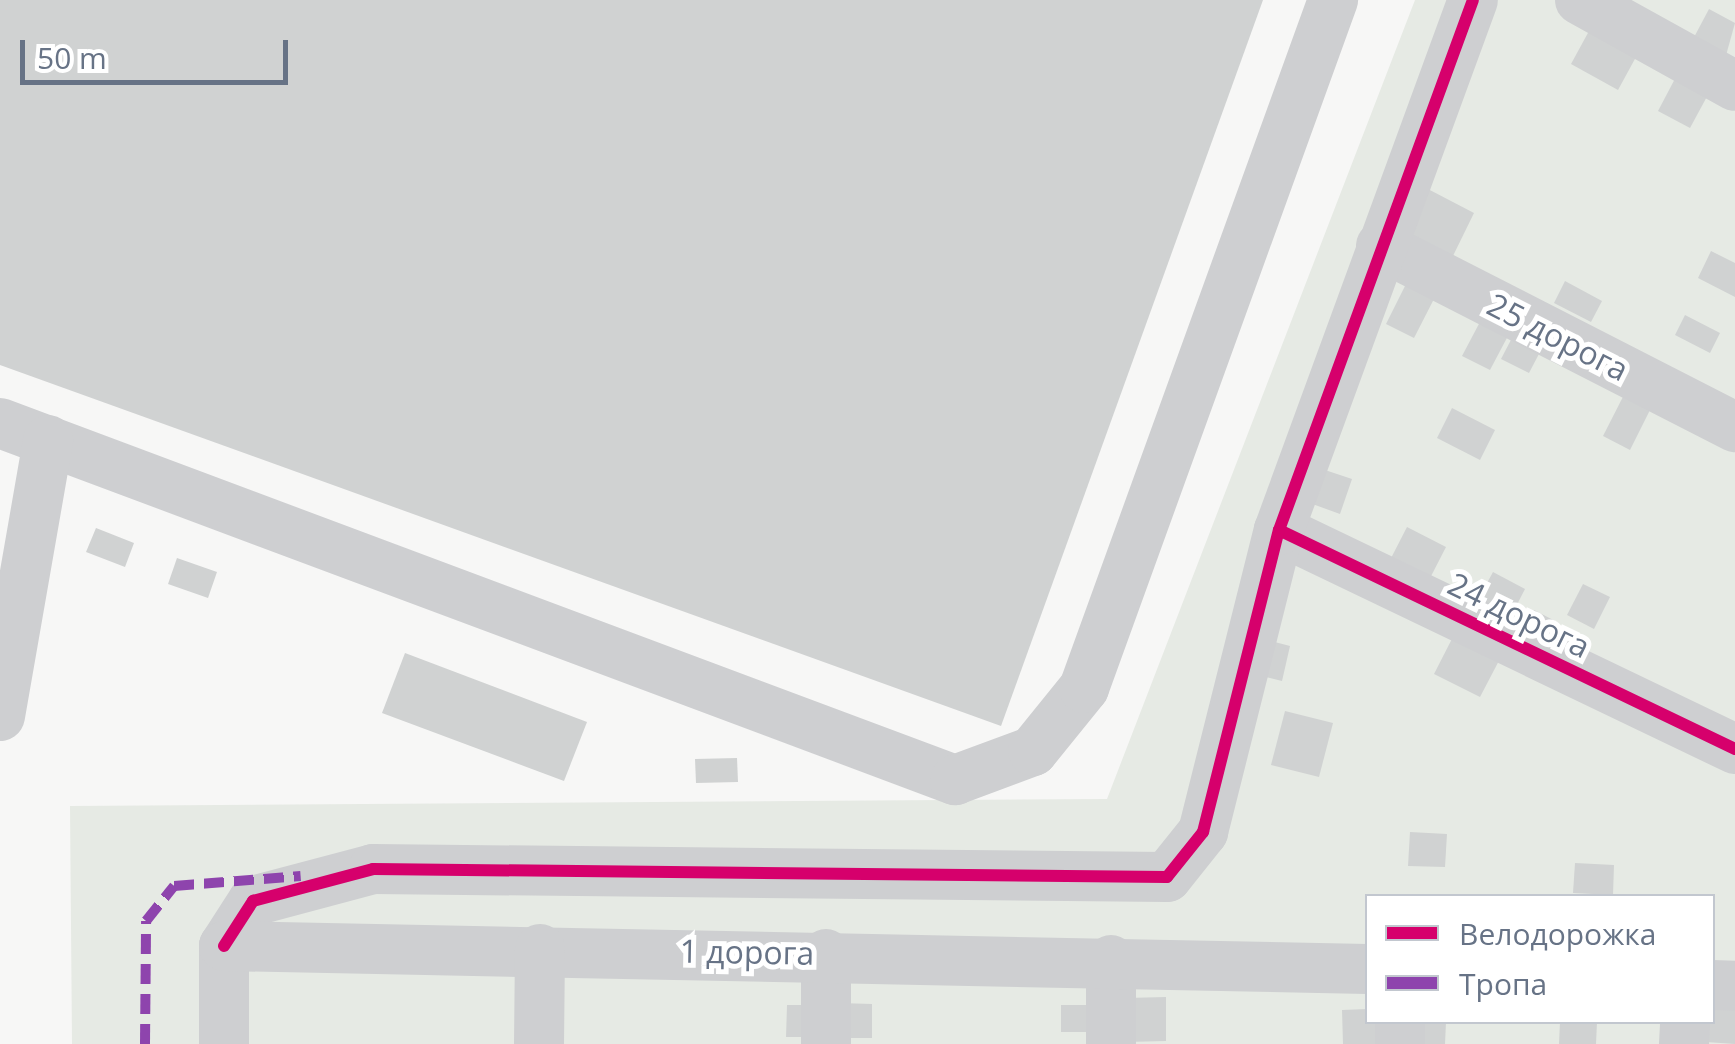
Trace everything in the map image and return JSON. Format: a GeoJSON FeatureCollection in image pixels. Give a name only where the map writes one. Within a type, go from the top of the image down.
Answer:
{"type":"FeatureCollection","features":[{"type":"Feature","properties":{"kind":"street"},"geometry":{"type":"LineString","coordinates":[[0,423],[955,780],[1033,751],[1084,688],[1333,0]]}},
{"type":"Feature","properties":{"kind":"street"},"geometry":{"type":"LineString","coordinates":[[224,1044],[224,946],[253,902],[373,869],[1168,876],[1203,832],[1279,530],[1474,0]]}},
{"type":"Feature","properties":{"kind":"street"},"geometry":{"type":"LineString","coordinates":[[1580,0],[1735,86]]}},
{"type":"Feature","properties":{"kind":"street","name":"25 дорога"},"geometry":{"type":"LineString","coordinates":[[1381,246],[1735,427]]}},
{"type":"Feature","properties":{"kind":"street"},"geometry":{"type":"LineString","coordinates":[[0,716],[48,440]]}},
{"type":"Feature","properties":{"kind":"street","name":"24 дорога"},"geometry":{"type":"LineString","coordinates":[[1279,530],[1735,749]]}},
{"type":"Feature","properties":{"kind":"street","name":"1 дорога"},"geometry":{"type":"LineString","coordinates":[[224,946],[826,954],[1365,969]]}},
{"type":"Feature","properties":{"kind":"street"},"geometry":{"type":"LineString","coordinates":[[539,1044],[540,949]]}},
{"type":"Feature","properties":{"kind":"street"},"geometry":{"type":"LineString","coordinates":[[826,954],[826,1044]]}},
{"type":"Feature","properties":{"kind":"street"},"geometry":{"type":"LineString","coordinates":[[1111,960],[1111,1044]]}},
{"type":"Feature","properties":{"kind":"shaded area"},"geometry":{"type":"Polygon","coordinates":[[[1415,0],[1735,0],[1735,1044],[72,1044],[70,806],[1107,799],[1415,0]]]}},
{"type":"Feature","properties":{"kind":"building"},"geometry":{"type":"Polygon","coordinates":[[[0,0],[1263,0],[1001,726],[0,365],[0,0]]]}},
{"type":"Feature","properties":{"kind":"building"},"geometry":{"type":"Polygon","coordinates":[[[1709,9],[1735,23],[1725,59],[1692,41],[1709,9]]]}},
{"type":"Feature","properties":{"kind":"building"},"geometry":{"type":"Polygon","coordinates":[[[1595,20],[1642,46],[1618,90],[1571,64],[1595,20]]]}},
{"type":"Feature","properties":{"kind":"building"},"geometry":{"type":"Polygon","coordinates":[[[1678,73],[1710,91],[1690,128],[1658,111],[1678,73]]]}},
{"type":"Feature","properties":{"kind":"building"},"geometry":{"type":"Polygon","coordinates":[[[1426,188],[1474,213],[1450,262],[1401,237],[1426,188]]]}},
{"type":"Feature","properties":{"kind":"building"},"geometry":{"type":"Polygon","coordinates":[[[1711,251],[1735,263],[1735,297],[1698,278],[1711,251]]]}},
{"type":"Feature","properties":{"kind":"building"},"geometry":{"type":"Polygon","coordinates":[[[1565,281],[1602,301],[1591,322],[1554,303],[1565,281]]]}},
{"type":"Feature","properties":{"kind":"building"},"geometry":{"type":"Polygon","coordinates":[[[1407,282],[1435,297],[1414,338],[1386,324],[1407,282]]]}},
{"type":"Feature","properties":{"kind":"building"},"geometry":{"type":"Polygon","coordinates":[[[1685,315],[1720,333],[1710,353],[1675,335],[1685,315]]]}},
{"type":"Feature","properties":{"kind":"building"},"geometry":{"type":"Polygon","coordinates":[[[1481,320],[1509,334],[1490,370],[1462,356],[1481,320]]]}},
{"type":"Feature","properties":{"kind":"building"},"geometry":{"type":"Polygon","coordinates":[[[1513,336],[1541,350],[1529,373],[1501,359],[1513,336]]]}},
{"type":"Feature","properties":{"kind":"building"},"geometry":{"type":"Polygon","coordinates":[[[1629,385],[1656,398],[1630,450],[1603,436],[1629,385]]]}},
{"type":"Feature","properties":{"kind":"building"},"geometry":{"type":"Polygon","coordinates":[[[1452,408],[1495,430],[1480,460],[1437,438],[1452,408]]]}},
{"type":"Feature","properties":{"kind":"building"},"geometry":{"type":"Polygon","coordinates":[[[1319,468],[1352,479],[1340,514],[1307,502],[1319,468]]]}},
{"type":"Feature","properties":{"kind":"building"},"geometry":{"type":"Polygon","coordinates":[[[1407,527],[1446,547],[1427,584],[1388,564],[1407,527]]]}},
{"type":"Feature","properties":{"kind":"building"},"geometry":{"type":"Polygon","coordinates":[[[96,528],[134,543],[125,567],[86,552],[96,528]]]}},
{"type":"Feature","properties":{"kind":"building"},"geometry":{"type":"Polygon","coordinates":[[[177,558],[217,572],[208,598],[168,584],[177,558]]]}},
{"type":"Feature","properties":{"kind":"building"},"geometry":{"type":"Polygon","coordinates":[[[1493,572],[1525,589],[1508,622],[1475,605],[1493,572]]]}},
{"type":"Feature","properties":{"kind":"building"},"geometry":{"type":"Polygon","coordinates":[[[1583,584],[1610,597],[1594,629],[1567,615],[1583,584]]]}},
{"type":"Feature","properties":{"kind":"building"},"geometry":{"type":"Polygon","coordinates":[[[1534,610],[1559,623],[1545,649],[1520,637],[1534,610]]]}},
{"type":"Feature","properties":{"kind":"building"},"geometry":{"type":"Polygon","coordinates":[[[1457,629],[1503,653],[1480,697],[1434,674],[1457,629]]]}},
{"type":"Feature","properties":{"kind":"building"},"geometry":{"type":"Polygon","coordinates":[[[1267,640],[1290,646],[1282,681],[1258,675],[1267,640]]]}},
{"type":"Feature","properties":{"kind":"building"},"geometry":{"type":"Polygon","coordinates":[[[405,653],[587,722],[564,781],[382,713],[405,653]]]}},
{"type":"Feature","properties":{"kind":"building"},"geometry":{"type":"Polygon","coordinates":[[[1285,711],[1333,723],[1319,777],[1271,765],[1285,711]]]}},
{"type":"Feature","properties":{"kind":"building"},"geometry":{"type":"Polygon","coordinates":[[[737,758],[738,782],[696,783],[695,759],[737,758]]]}},
{"type":"Feature","properties":{"kind":"building"},"geometry":{"type":"Polygon","coordinates":[[[1410,832],[1447,834],[1445,867],[1408,866],[1410,832]]]}},
{"type":"Feature","properties":{"kind":"building"},"geometry":{"type":"Polygon","coordinates":[[[1575,863],[1614,865],[1613,894],[1573,893],[1575,863]]]}},
{"type":"Feature","properties":{"kind":"building"},"geometry":{"type":"Polygon","coordinates":[[[1166,997],[1166,1041],[1126,1042],[1126,998],[1166,997]]]}},
{"type":"Feature","properties":{"kind":"building"},"geometry":{"type":"Polygon","coordinates":[[[839,1003],[872,1004],[872,1038],[839,1038],[839,1003]]]}},
{"type":"Feature","properties":{"kind":"building"},"geometry":{"type":"Polygon","coordinates":[[[787,1005],[814,1005],[813,1037],[786,1037],[787,1005]]]}},
{"type":"Feature","properties":{"kind":"building"},"geometry":{"type":"Polygon","coordinates":[[[1061,1005],[1101,1005],[1101,1032],[1061,1032],[1061,1005]]]}},
{"type":"Feature","properties":{"kind":"building"},"geometry":{"type":"Polygon","coordinates":[[[1715,1005],[1735,1006],[1735,1044],[1706,1042],[1709,1024],[1715,1024],[1715,1005]]]}},
{"type":"Feature","properties":{"kind":"building"},"geometry":{"type":"Polygon","coordinates":[[[1365,1009],[1365,1024],[1384,1024],[1385,1044],[1343,1044],[1342,1010],[1365,1009]]]}},
{"type":"Feature","properties":{"kind":"building"},"geometry":{"type":"Polygon","coordinates":[[[1405,1024],[1446,1024],[1445,1044],[1405,1044],[1405,1024]]]}},
{"type":"Feature","properties":{"kind":"building"},"geometry":{"type":"Polygon","coordinates":[[[1560,1024],[1597,1024],[1596,1044],[1559,1044],[1560,1024]]]}},
{"type":"Feature","properties":{"kind":"marked path"},"geometry":{"type":"LineString","coordinates":[[145,1044],[146,921],[174,886],[301,876]]}},
{"type":"Feature","properties":{"kind":"cycle path"},"geometry":{"type":"LineString","coordinates":[[224,946],[253,901],[373,869],[1167,877],[1203,832],[1279,530],[1473,0]]}},
{"type":"Feature","properties":{"kind":"cycle path"},"geometry":{"type":"LineString","coordinates":[[1279,530],[1735,749]]}}]}
